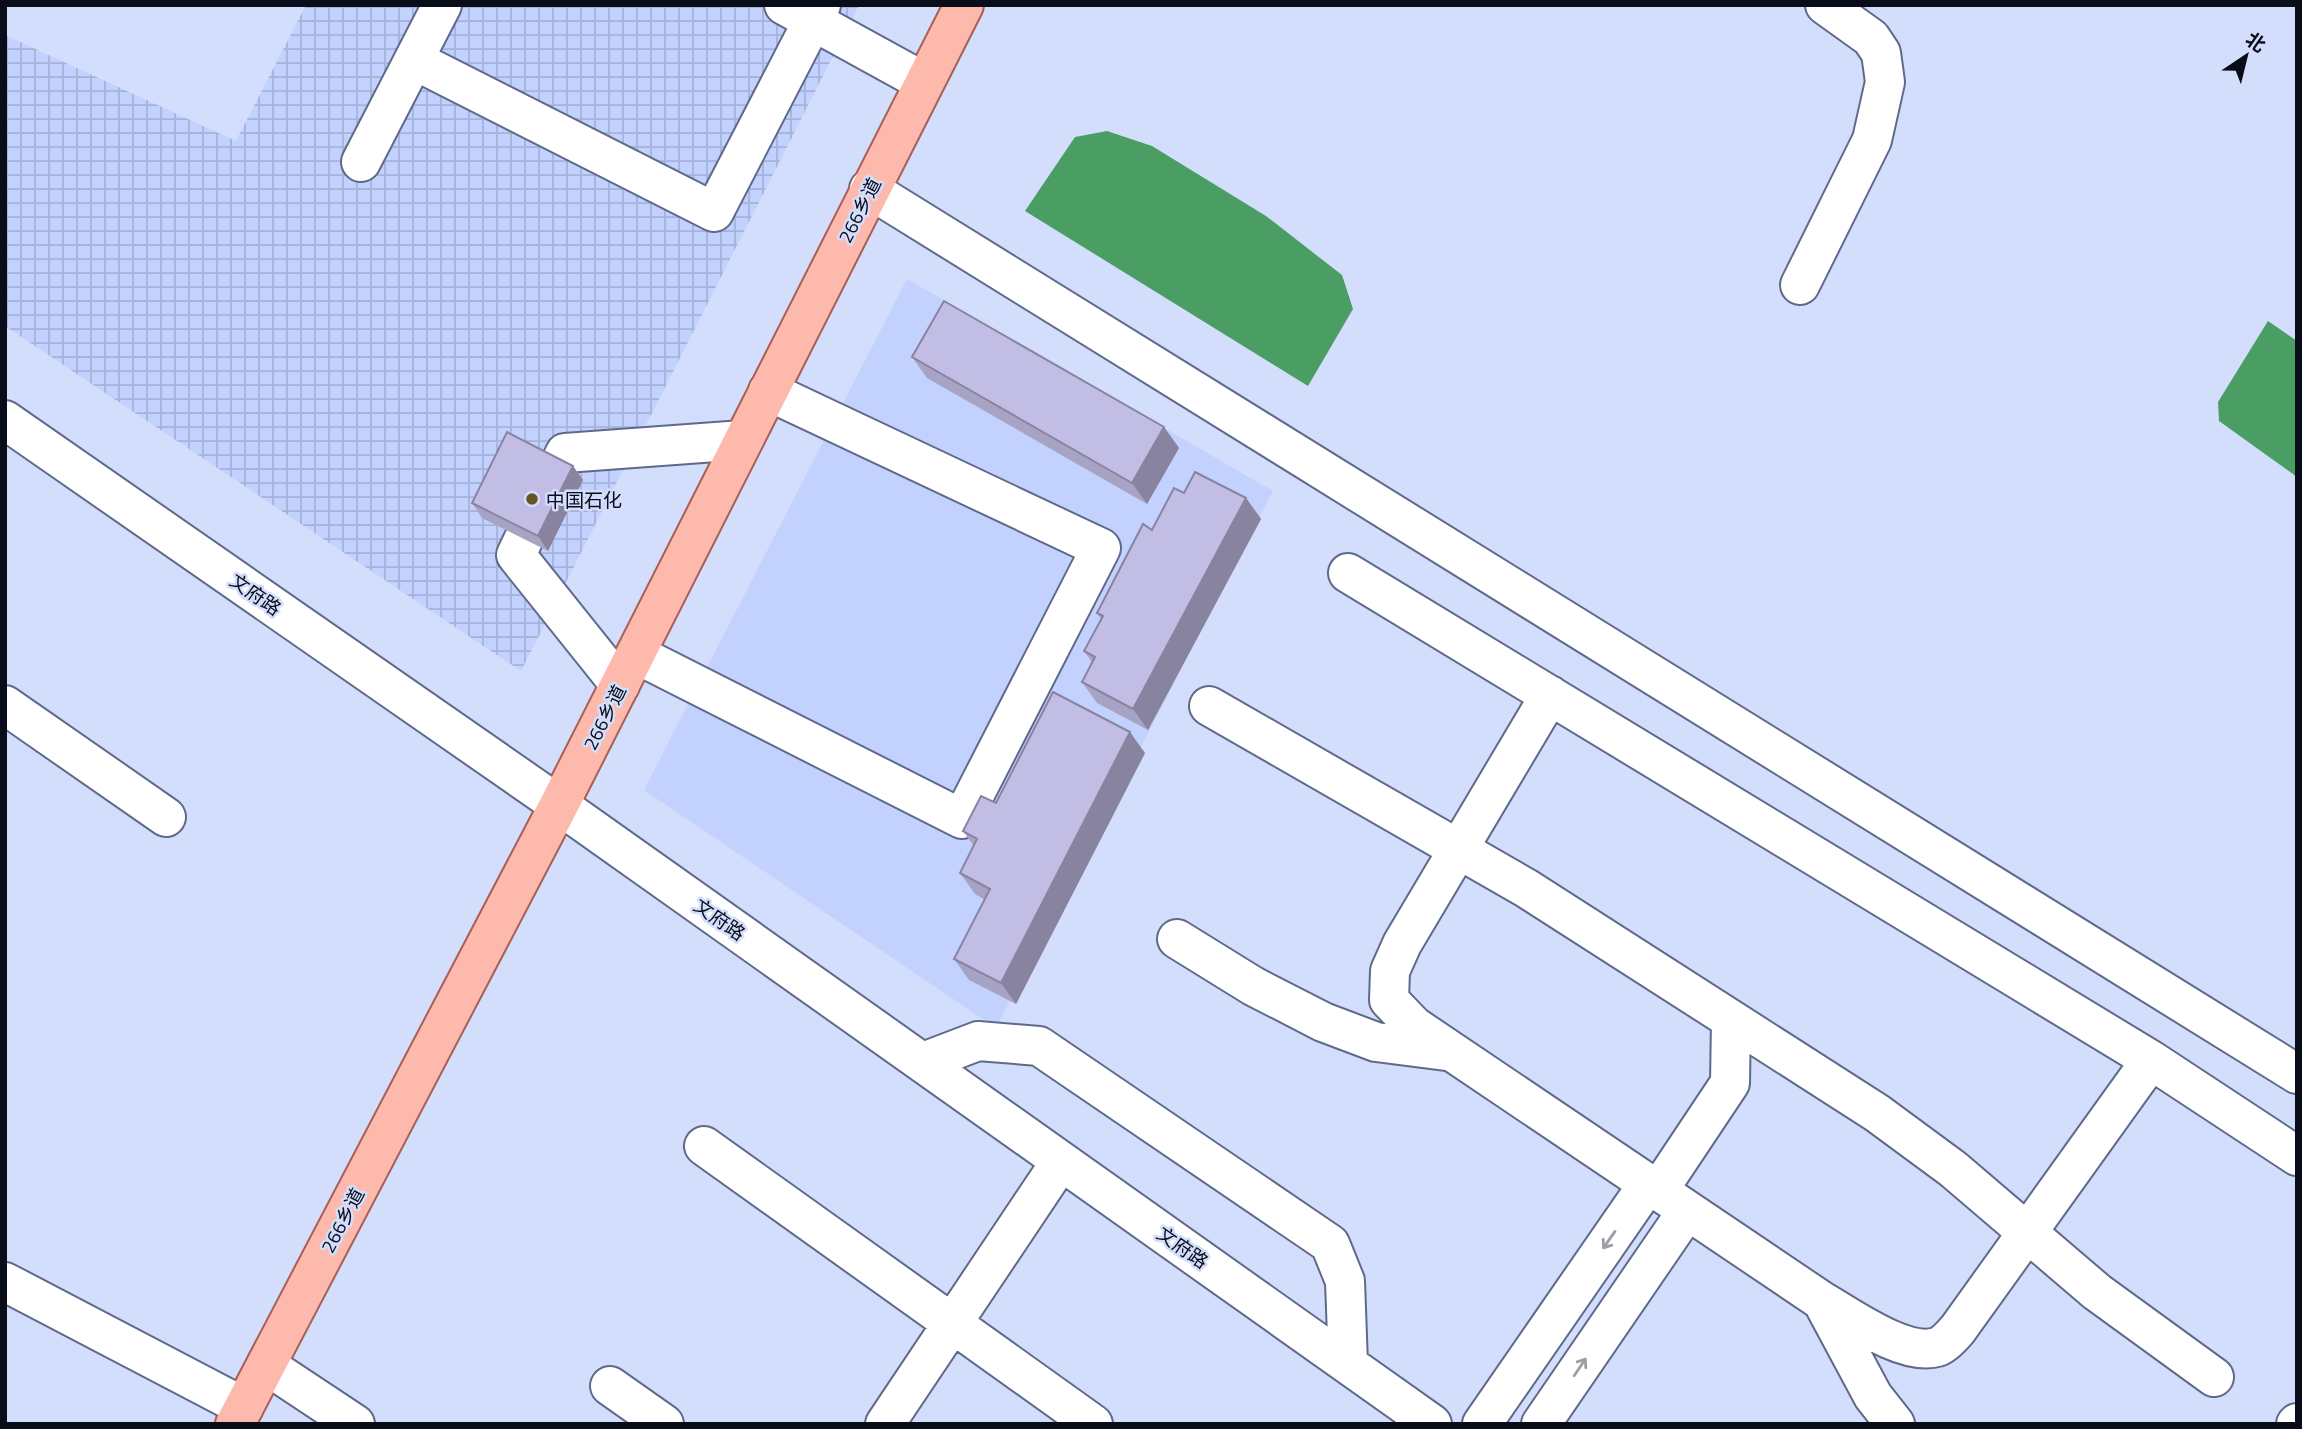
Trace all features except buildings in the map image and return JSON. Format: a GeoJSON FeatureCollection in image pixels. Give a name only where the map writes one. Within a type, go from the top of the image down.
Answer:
{"type":"FeatureCollection","features":[{"type":"Feature","properties":{"kind":"main road","name":"266乡道"},"geometry":{"type":"LineString","coordinates":[[240,1415],[559,805],[964,5]]}},
{"type":"Feature","properties":{"kind":"street"},"geometry":{"type":"LineString","coordinates":[[361,162],[442,5]]}},
{"type":"Feature","properties":{"kind":"street"},"geometry":{"type":"LineString","coordinates":[[1800,285],[1872,141],[1885,82],[1881,53],[1871,38],[1825,5]]}},
{"type":"Feature","properties":{"kind":"street"},"geometry":{"type":"LineString","coordinates":[[414,60],[714,212],[806,10],[924,82]]}},
{"type":"Feature","properties":{"kind":"street"},"geometry":{"type":"LineString","coordinates":[[869,189],[2297,1074]]}},
{"type":"Feature","properties":{"kind":"street"},"geometry":{"type":"LineString","coordinates":[[743,440],[565,453],[516,555],[628,670],[962,818],[1101,548],[768,391]]}},
{"type":"Feature","properties":{"kind":"street","name":"文府路"},"geometry":{"type":"LineString","coordinates":[[5,419],[559,805],[1432,1424]]}},
{"type":"Feature","properties":{"kind":"street"},"geometry":{"type":"LineString","coordinates":[[1348,573],[2151,1060],[2297,1156]]}},
{"type":"Feature","properties":{"kind":"street"},"geometry":{"type":"LineString","coordinates":[[1550,695],[1402,944],[1390,971],[1389,1000],[1415,1026],[1822,1301],[1880,1334],[1912,1348],[1938,1347],[1958,1329],[2151,1060]]}},
{"type":"Feature","properties":{"kind":"street"},"geometry":{"type":"LineString","coordinates":[[5,705],[166,817]]}},
{"type":"Feature","properties":{"kind":"street"},"geometry":{"type":"LineString","coordinates":[[1209,706],[1526,888],[1877,1114],[1953,1169],[2098,1292],[2214,1377]]}},
{"type":"Feature","properties":{"kind":"street"},"geometry":{"type":"LineString","coordinates":[[1177,939],[1253,986],[1323,1022],[1376,1042],[1453,1052]]}},
{"type":"Feature","properties":{"kind":"street"},"geometry":{"type":"LineString","coordinates":[[1541,1424],[1664,1195],[1730,1083],[1731,1020]]}},
{"type":"Feature","properties":{"kind":"street"},"geometry":{"type":"LineString","coordinates":[[923,1062],[978,1041],[1039,1046],[1330,1244],[1345,1281],[1348,1364]]}},
{"type":"Feature","properties":{"kind":"street"},"geometry":{"type":"LineString","coordinates":[[1730,1083],[1783,1053]]}},
{"type":"Feature","properties":{"kind":"street"},"geometry":{"type":"LineString","coordinates":[[704,1146],[1093,1424]]}},
{"type":"Feature","properties":{"kind":"street"},"geometry":{"type":"LineString","coordinates":[[885,1424],[1061,1161]]}},
{"type":"Feature","properties":{"kind":"street"},"geometry":{"type":"LineString","coordinates":[[1482,1424],[1664,1195]]}},
{"type":"Feature","properties":{"kind":"street"},"geometry":{"type":"LineString","coordinates":[[5,1282],[240,1415]]}},
{"type":"Feature","properties":{"kind":"street"},"geometry":{"type":"LineString","coordinates":[[1822,1301],[1873,1396],[1895,1424]]}},
{"type":"Feature","properties":{"kind":"street"},"geometry":{"type":"LineString","coordinates":[[266,1365],[355,1424]]}},
{"type":"Feature","properties":{"kind":"street"},"geometry":{"type":"LineString","coordinates":[[610,1386],[664,1424]]}},
{"type":"Feature","properties":{"kind":"shaded area"},"geometry":{"type":"Polygon","coordinates":[[[306,5],[859,5],[521,671],[5,326],[5,35],[236,141],[306,5]]]}},
{"type":"Feature","properties":{"kind":"shaded area"},"geometry":{"type":"Polygon","coordinates":[[[1107,131],[1152,146],[1266,216],[1342,275],[1353,309],[1308,386],[1025,211],[1075,137],[1107,131]]]}},
{"type":"Feature","properties":{"kind":"shaded area"},"geometry":{"type":"Polygon","coordinates":[[[907,279],[1273,491],[996,1028],[644,790],[907,279]]]}},
{"type":"Feature","properties":{"kind":"shaded area"},"geometry":{"type":"Polygon","coordinates":[[[2268,321],[2297,341],[2297,477],[2219,421],[2218,402],[2268,321]]]}},
{"type":"Feature","properties":{"kind":"place","name":"中国石化"},"geometry":{"type":"Point","coordinates":[532,499]}}]}
